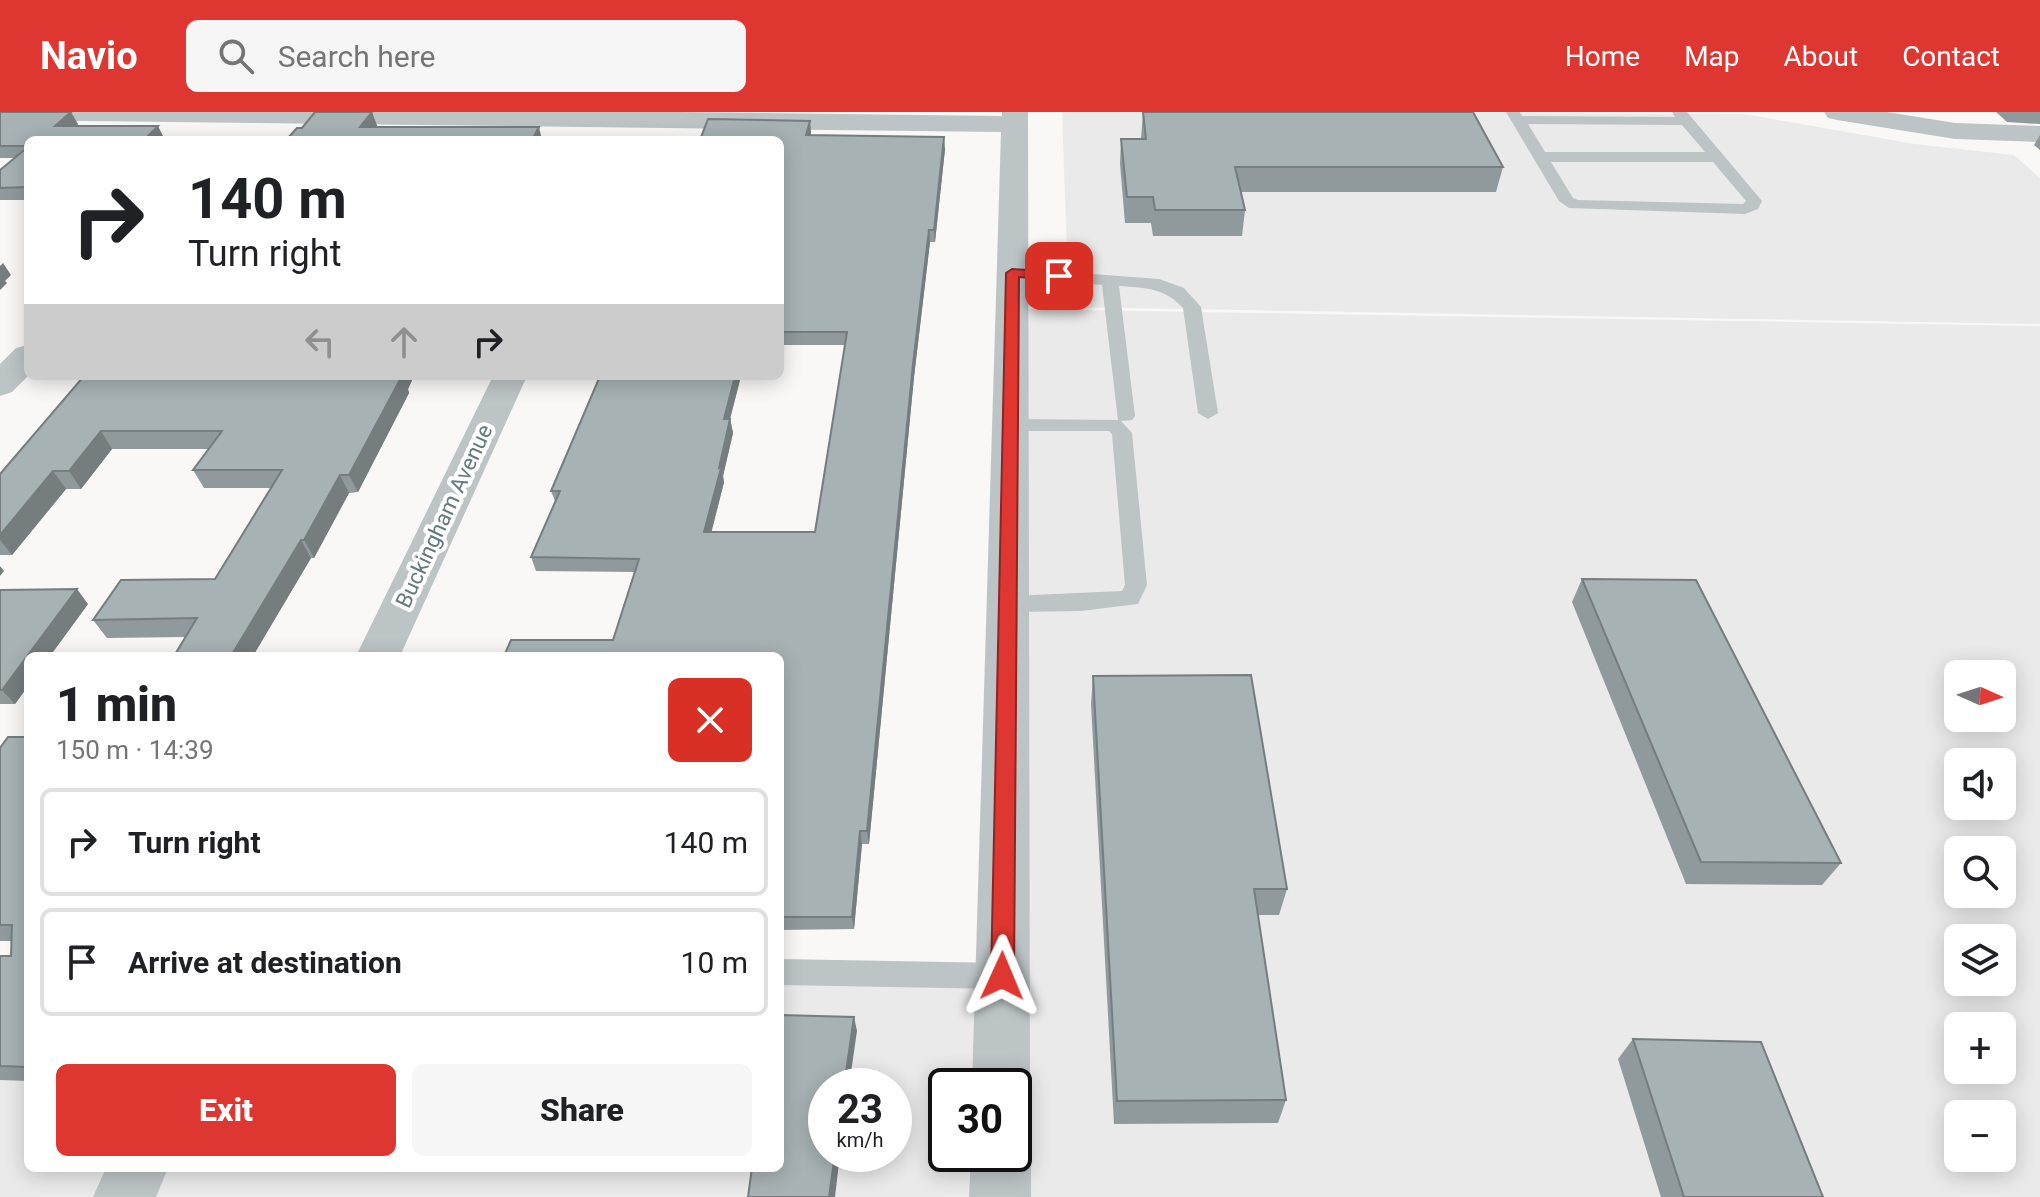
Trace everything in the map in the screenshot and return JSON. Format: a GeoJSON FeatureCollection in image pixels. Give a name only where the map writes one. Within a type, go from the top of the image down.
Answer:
{"type":"FeatureCollection","features":[{"type":"Feature","properties":{"kind":"street"},"geometry":{"type":"LineString","coordinates":[[0,112],[255,113],[629,124],[1015,118],[1001,1068]]}},
{"type":"Feature","properties":{"kind":"street"},"geometry":{"type":"LineString","coordinates":[[1837,112],[1955,131],[2040,134]]}},
{"type":"Feature","properties":{"kind":"street"},"geometry":{"type":"LineString","coordinates":[[234,136],[255,113]]}},
{"type":"Feature","properties":{"kind":"street"},"geometry":{"type":"LineString","coordinates":[[0,385],[24,359]]}},
{"type":"Feature","properties":{"kind":"street","name":"Buckingham Avenue"},"geometry":{"type":"LineString","coordinates":[[380,652],[508,380]]}},
{"type":"Feature","properties":{"kind":"street"},"geometry":{"type":"LineString","coordinates":[[124,1197],[136,1172]]}},
{"type":"Feature","properties":{"kind":"street"},"geometry":{"type":"LineString","coordinates":[[1000,1197],[1001,1172]]}},
{"type":"Feature","properties":{"kind":"lane"},"geometry":{"type":"LineString","coordinates":[[1515,116],[1682,116],[1754,201],[1752,206],[1745,209],[1584,208],[1567,201],[1515,116]]}},
{"type":"Feature","properties":{"kind":"lane"},"geometry":{"type":"LineString","coordinates":[[1541,157],[1717,157]]}},
{"type":"Feature","properties":{"kind":"lane"},"geometry":{"type":"LineString","coordinates":[[1012,273],[1159,284],[1178,292],[1192,307],[1208,413]]}},
{"type":"Feature","properties":{"kind":"lane"},"geometry":{"type":"LineString","coordinates":[[1110,280],[1125,416]]}},
{"type":"Feature","properties":{"kind":"lane"},"geometry":{"type":"LineString","coordinates":[[1008,604],[1081,603],[1130,598],[1136,585],[1122,433],[1114,425],[1010,425]]}},
{"type":"Feature","properties":{"kind":"lane"},"geometry":{"type":"LineString","coordinates":[[784,972],[1002,976]]}},
{"type":"Feature","properties":{"kind":"shaded area"},"geometry":{"type":"Polygon","coordinates":[[[1062,112],[1744,114],[1915,144],[2014,155],[2040,178],[2040,324],[1069,307],[1062,112]]]}},
{"type":"Feature","properties":{"kind":"shaded area"},"geometry":{"type":"Polygon","coordinates":[[[1011,309],[2040,326],[2040,1197],[0,1197],[0,956],[24,957],[24,1172],[784,1172],[784,972],[1002,976],[1011,309]]]}},
{"type":"Feature","properties":{"kind":"building"},"geometry":{"type":"Polygon","coordinates":[[[0,112],[71,112],[55,126],[158,126],[148,136],[24,136],[24,146],[0,146],[0,112]]]}},
{"type":"Feature","properties":{"kind":"building"},"geometry":{"type":"Polygon","coordinates":[[[315,112],[372,112],[360,127],[539,127],[534,136],[290,136],[297,128],[302,128],[315,112]]]}},
{"type":"Feature","properties":{"kind":"building"},"geometry":{"type":"Polygon","coordinates":[[[1143,112],[1473,112],[1503,167],[1235,167],[1245,210],[1155,210],[1153,197],[1127,197],[1121,139],[1146,139],[1143,112]]]}},
{"type":"Feature","properties":{"kind":"building"},"geometry":{"type":"Polygon","coordinates":[[[708,119],[810,121],[806,135],[944,137],[934,230],[929,230],[913,364],[867,831],[860,831],[852,917],[784,917],[784,652],[506,652],[511,640],[613,640],[639,559],[531,557],[560,491],[551,491],[598,380],[734,380],[724,419],[730,419],[721,468],[704,532],[815,532],[847,332],[784,332],[784,136],[702,136],[708,119]]]}},
{"type":"Feature","properties":{"kind":"building"},"geometry":{"type":"Polygon","coordinates":[[[24,150],[24,187],[0,188],[0,170],[24,150]]]}},
{"type":"Feature","properties":{"kind":"building"},"geometry":{"type":"Polygon","coordinates":[[[81,380],[400,380],[349,475],[340,475],[304,540],[301,540],[233,652],[176,652],[197,618],[93,620],[121,580],[215,579],[282,470],[193,470],[222,431],[101,431],[69,471],[53,471],[0,535],[0,474],[81,380]]]}},
{"type":"Feature","properties":{"kind":"building"},"geometry":{"type":"Polygon","coordinates":[[[1582,579],[1696,580],[1841,863],[1701,862],[1582,579]]]}},
{"type":"Feature","properties":{"kind":"building"},"geometry":{"type":"Polygon","coordinates":[[[77,589],[30,652],[24,652],[24,660],[2,690],[0,690],[0,590],[77,589]]]}},
{"type":"Feature","properties":{"kind":"building"},"geometry":{"type":"Polygon","coordinates":[[[1251,675],[1287,889],[1254,889],[1286,1100],[1117,1101],[1093,676],[1251,675]]]}},
{"type":"Feature","properties":{"kind":"building"},"geometry":{"type":"Polygon","coordinates":[[[8,737],[24,737],[24,1067],[0,1066],[0,956],[11,956],[12,925],[0,925],[0,748],[8,737]]]}},
{"type":"Feature","properties":{"kind":"building"},"geometry":{"type":"Polygon","coordinates":[[[784,1015],[854,1017],[847,1068],[808,1068],[808,1172],[832,1172],[829,1197],[748,1197],[751,1172],[784,1172],[784,1015]]]}},
{"type":"Feature","properties":{"kind":"building"},"geometry":{"type":"Polygon","coordinates":[[[1633,1039],[1761,1042],[1823,1197],[1684,1197],[1633,1039]]]}},
{"type":"Feature","properties":{"kind":"route"},"geometry":{"type":"LineString","coordinates":[[1002,976],[1012,273],[1059,276]]}}]}
